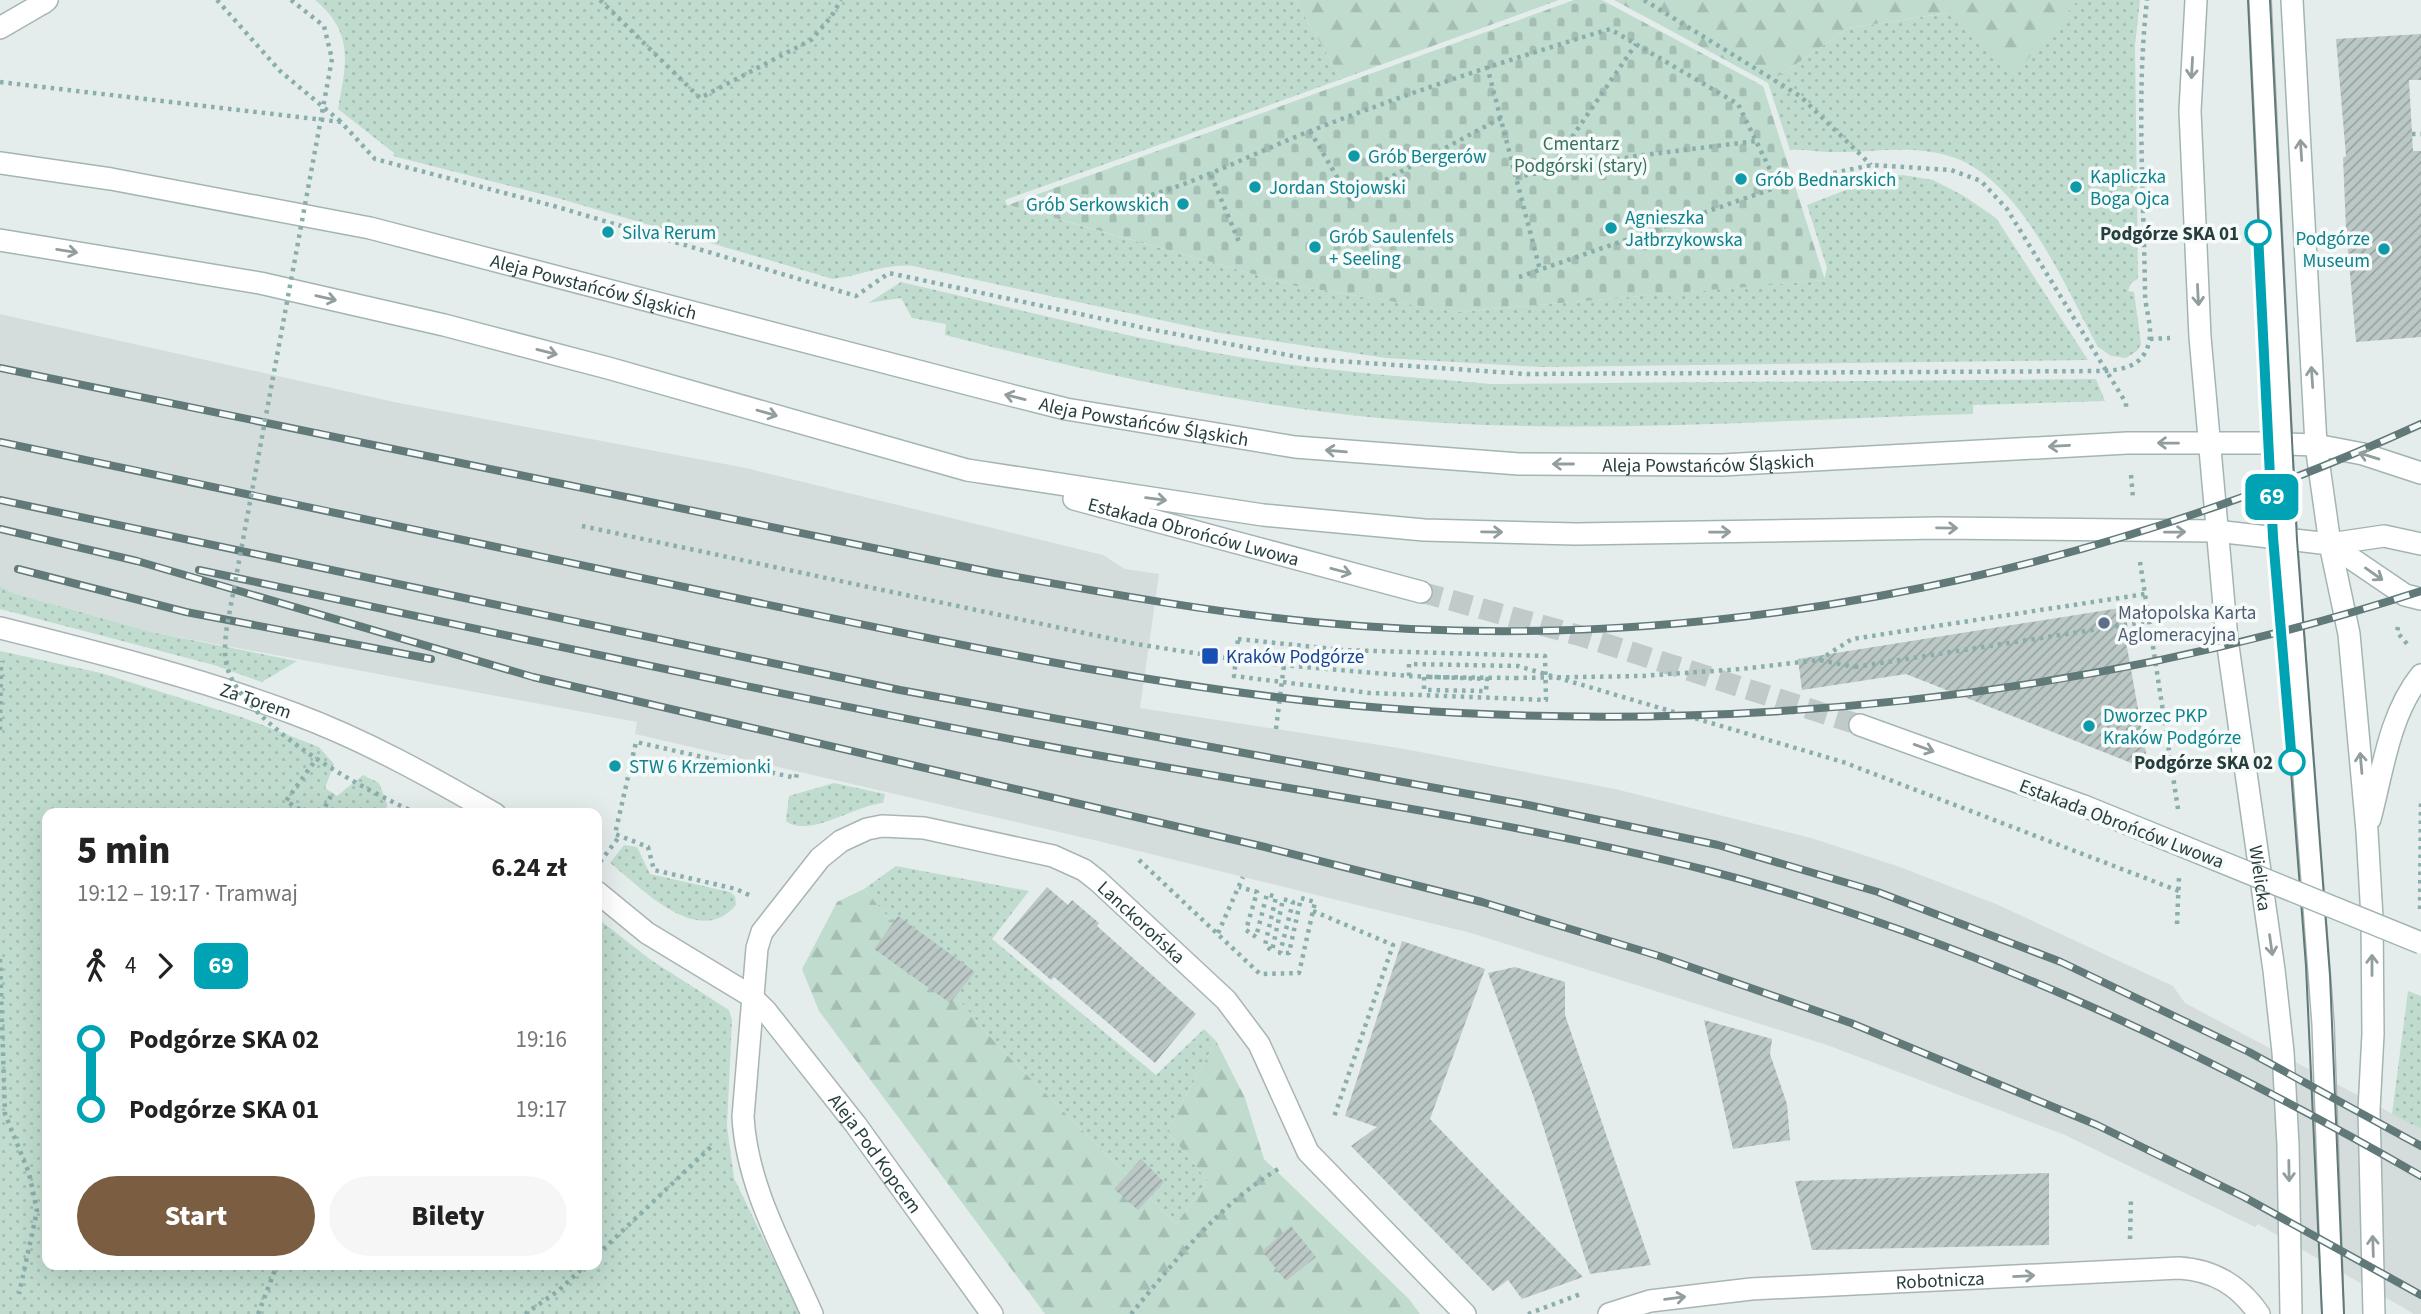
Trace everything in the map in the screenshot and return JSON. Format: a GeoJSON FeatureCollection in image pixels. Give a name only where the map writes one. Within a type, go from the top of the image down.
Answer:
{"type":"FeatureCollection","features":[{"type":"Feature","properties":{"kind":"main road","name":"Wielicka"},"geometry":{"type":"LineString","coordinates":[[2196,0],[2190,111],[2208,444],[2227,639],[2283,1052],[2288,1145],[2291,1314]]}},
{"type":"Feature","properties":{"kind":"main road"},"geometry":{"type":"LineString","coordinates":[[2260,0],[2286,539],[2323,1024],[2333,1314]]}},
{"type":"Feature","properties":{"kind":"main road"},"geometry":{"type":"LineString","coordinates":[[2292,0],[2316,445],[2330,544],[2349,634],[2367,831],[2372,918],[2373,1034],[2369,1111],[2374,1314]]}},
{"type":"Feature","properties":{"kind":"main road"},"geometry":{"type":"LineString","coordinates":[[0,28],[45,1]]}},
{"type":"Feature","properties":{"kind":"main road","name":"Aleja Powstańców Śląskich"},"geometry":{"type":"LineString","coordinates":[[0,163],[111,178],[370,228],[1010,396],[1066,409],[1295,447],[1519,464],[1722,465],[2127,443],[2283,443],[2316,445],[2363,453],[2421,474]]}},
{"type":"Feature","properties":{"kind":"main road"},"geometry":{"type":"LineString","coordinates":[[0,240],[260,283],[444,326],[608,368],[967,470],[1263,515],[1424,530],[1576,534],[1939,528],[2216,531],[2330,544],[2384,536],[2421,544]]}},
{"type":"Feature","properties":{"kind":"main road","name":"Estakada Obrońców Lwowa"},"geometry":{"type":"LineString","coordinates":[[967,470],[1421,592]]}},
{"type":"Feature","properties":{"kind":"main road"},"geometry":{"type":"LineString","coordinates":[[2330,544],[2404,595],[2421,599]]}},
{"type":"Feature","properties":{"kind":"main road","name":"Za Torem"},"geometry":{"type":"LineString","coordinates":[[0,629],[172,672],[297,715],[433,779],[484,808]]}},
{"type":"Feature","properties":{"kind":"main road"},"geometry":{"type":"LineString","coordinates":[[2367,831],[2394,726],[2406,696],[2421,675]]}},
{"type":"Feature","properties":{"kind":"main road","name":"Estakada Obrońców Lwowa"},"geometry":{"type":"LineString","coordinates":[[1860,726],[2084,806],[2421,943]]}},
{"type":"Feature","properties":{"kind":"main road","name":"Lanckorońska"},"geometry":{"type":"LineString","coordinates":[[812,1314],[750,1172],[743,1117],[751,996],[762,932],[820,858],[854,834],[882,826],[924,828],[1053,856],[1084,870],[1098,881],[1226,1000],[1259,1044],[1308,1152],[1465,1314]]}},
{"type":"Feature","properties":{"kind":"main road"},"geometry":{"type":"LineString","coordinates":[[602,896],[673,951],[751,996]]}},
{"type":"Feature","properties":{"kind":"main road","name":"Aleja Pod Kopcem"},"geometry":{"type":"LineString","coordinates":[[751,996],[856,1125],[992,1314]]}},
{"type":"Feature","properties":{"kind":"main road","name":"Robotnicza"},"geometry":{"type":"LineString","coordinates":[[1609,1314],[1650,1301],[1751,1289],[2179,1268],[2194,1269],[2224,1280],[2244,1295],[2259,1314]]}},
{"type":"Feature","properties":{"kind":"path"},"geometry":{"type":"LineString","coordinates":[[217,0],[280,71],[341,121],[374,159],[554,206],[856,296],[889,273],[1154,330],[1309,359],[1527,374],[2106,371],[2135,364],[2148,348],[2150,339],[2145,293],[2142,48],[2147,0]]}},
{"type":"Feature","properties":{"kind":"path"},"geometry":{"type":"LineString","coordinates":[[291,0],[324,26],[332,60],[225,643],[225,660],[234,683],[271,725],[366,789],[406,808]]}},
{"type":"Feature","properties":{"kind":"path"},"geometry":{"type":"LineString","coordinates":[[600,0],[700,98],[811,40],[831,17],[841,0]]}},
{"type":"Feature","properties":{"kind":"path"},"geometry":{"type":"LineString","coordinates":[[1644,0],[1800,96],[1872,165]]}},
{"type":"Feature","properties":{"kind":"path"},"geometry":{"type":"LineString","coordinates":[[1110,205],[1144,199],[1211,175],[1310,131],[1487,66],[1610,29],[1738,104],[1778,186]]}},
{"type":"Feature","properties":{"kind":"path"},"geometry":{"type":"LineString","coordinates":[[1548,173],[1636,44]]}},
{"type":"Feature","properties":{"kind":"path"},"geometry":{"type":"LineString","coordinates":[[1487,66],[1540,270]]}},
{"type":"Feature","properties":{"kind":"path"},"geometry":{"type":"LineString","coordinates":[[0,82],[341,121]]}},
{"type":"Feature","properties":{"kind":"path"},"geometry":{"type":"LineString","coordinates":[[1310,131],[1350,199],[1501,118]]}},
{"type":"Feature","properties":{"kind":"path"},"geometry":{"type":"LineString","coordinates":[[2412,134],[2421,134]]}},
{"type":"Feature","properties":{"kind":"path"},"geometry":{"type":"LineString","coordinates":[[1516,177],[1636,156],[1756,141]]}},
{"type":"Feature","properties":{"kind":"path"},"geometry":{"type":"LineString","coordinates":[[1519,277],[1778,186],[1872,165],[1951,170],[1981,181],[2007,209],[2126,403]]}},
{"type":"Feature","properties":{"kind":"path"},"geometry":{"type":"LineString","coordinates":[[1211,175],[1239,242]]}},
{"type":"Feature","properties":{"kind":"path"},"geometry":{"type":"LineString","coordinates":[[2150,339],[2171,338]]}},
{"type":"Feature","properties":{"kind":"path"},"geometry":{"type":"LineString","coordinates":[[2131,473],[2133,510]]}},
{"type":"Feature","properties":{"kind":"path"},"geometry":{"type":"LineString","coordinates":[[582,526],[1136,644],[1259,663],[1284,665],[1409,676],[1419,677],[1430,678],[1487,679],[1486,691],[1424,690],[1424,677],[1546,679],[1728,670],[1819,660],[1855,667],[2150,621]]}},
{"type":"Feature","properties":{"kind":"path"},"geometry":{"type":"LineString","coordinates":[[2140,559],[2178,814]]}},
{"type":"Feature","properties":{"kind":"path"},"geometry":{"type":"LineString","coordinates":[[1819,660],[1852,639],[2145,594]]}},
{"type":"Feature","properties":{"kind":"path"},"geometry":{"type":"LineString","coordinates":[[0,629],[0,730]]}},
{"type":"Feature","properties":{"kind":"path"},"geometry":{"type":"LineString","coordinates":[[2397,632],[2410,648]]}},
{"type":"Feature","properties":{"kind":"path"},"geometry":{"type":"LineString","coordinates":[[1238,639],[1343,650],[1545,656],[1546,700],[1383,694],[1234,677],[1236,659],[1238,639]]}},
{"type":"Feature","properties":{"kind":"path"},"geometry":{"type":"LineString","coordinates":[[1409,676],[1409,664],[1518,666],[1843,762],[2179,891]]}},
{"type":"Feature","properties":{"kind":"path"},"geometry":{"type":"LineString","coordinates":[[1276,729],[1284,665]]}},
{"type":"Feature","properties":{"kind":"path"},"geometry":{"type":"LineString","coordinates":[[758,899],[736,889],[654,870],[648,847],[615,834],[636,742],[796,778],[797,772]]}},
{"type":"Feature","properties":{"kind":"path"},"geometry":{"type":"LineString","coordinates":[[297,808],[286,801],[318,757]]}},
{"type":"Feature","properties":{"kind":"path"},"geometry":{"type":"LineString","coordinates":[[324,808],[332,794]]}},
{"type":"Feature","properties":{"kind":"path"},"geometry":{"type":"LineString","coordinates":[[2420,915],[2421,802]]}},
{"type":"Feature","properties":{"kind":"path"},"geometry":{"type":"LineString","coordinates":[[605,856],[619,837]]}},
{"type":"Feature","properties":{"kind":"path"},"geometry":{"type":"LineString","coordinates":[[1139,860],[1260,974],[1299,973],[1315,902],[1301,898],[1289,953],[1280,954],[1293,902],[1283,899],[1272,951],[1265,945],[1276,897],[1267,894],[1256,937],[1246,930],[1256,891],[1239,887]]}},
{"type":"Feature","properties":{"kind":"path"},"geometry":{"type":"LineString","coordinates":[[2177,924],[2178,866]]}},
{"type":"Feature","properties":{"kind":"path"},"geometry":{"type":"LineString","coordinates":[[1218,933],[1243,877]]}},
{"type":"Feature","properties":{"kind":"path"},"geometry":{"type":"LineString","coordinates":[[1313,911],[1393,945],[1331,1117],[1336,1129]]}},
{"type":"Feature","properties":{"kind":"path"},"geometry":{"type":"LineString","coordinates":[[0,959],[5,1114],[29,1173],[37,1211],[19,1294]]}},
{"type":"Feature","properties":{"kind":"path"},"geometry":{"type":"LineString","coordinates":[[602,1250],[743,1117]]}},
{"type":"Feature","properties":{"kind":"path"},"geometry":{"type":"LineString","coordinates":[[1131,1314],[1187,1247],[1255,1182],[1308,1152]]}},
{"type":"Feature","properties":{"kind":"path"},"geometry":{"type":"LineString","coordinates":[[2130,1244],[2131,1198]]}},
{"type":"Feature","properties":{"kind":"path"},"geometry":{"type":"LineString","coordinates":[[258,1314],[275,1270]]}},
{"type":"Feature","properties":{"kind":"path"},"geometry":{"type":"LineString","coordinates":[[524,1314],[558,1291],[581,1270]]}},
{"type":"Feature","properties":{"kind":"shaded area"},"geometry":{"type":"Polygon","coordinates":[[[0,314],[394,402],[746,468],[1103,555],[1125,569],[1159,574],[1140,708],[1399,748],[1615,789],[1811,838],[1897,866],[1996,904],[2173,986],[2185,1003],[2421,1129],[2421,1314],[2414,1314],[2258,1224],[2255,1227],[2065,1135],[1827,1045],[1471,933],[1098,841],[635,734],[637,722],[151,632],[13,593],[0,586],[0,314]]]}},
{"type":"Feature","properties":{"kind":"green space"},"geometry":{"type":"Polygon","coordinates":[[[315,0],[1295,0],[1342,79],[1005,200],[1007,205],[1296,286],[1458,312],[1824,280],[1827,268],[1807,205],[1879,177],[1903,175],[1933,180],[1964,196],[1996,218],[2088,360],[1541,367],[1386,358],[1220,333],[913,266],[893,266],[833,279],[561,199],[393,156],[394,153],[338,109],[345,63],[342,37],[328,12],[315,0]]]}},
{"type":"Feature","properties":{"kind":"green space"},"geometry":{"type":"Polygon","coordinates":[[[1295,0],[1559,0],[1342,79],[1295,0]]]}},
{"type":"Feature","properties":{"kind":"green space","name":"Cmentarz Podgórski (stary)"},"geometry":{"type":"Polygon","coordinates":[[[1574,0],[1602,0],[1763,86],[1825,280],[1457,312],[1296,286],[1008,205],[1574,0]]]}},
{"type":"Feature","properties":{"kind":"green space"},"geometry":{"type":"Polygon","coordinates":[[[1614,0],[2078,0],[2015,74],[1947,13],[1849,28],[1768,83],[1614,0]]]}},
{"type":"Feature","properties":{"kind":"green space"},"geometry":{"type":"Polygon","coordinates":[[[2078,0],[2140,0],[2135,46],[2138,279],[2131,283],[2128,291],[2134,292],[2141,344],[2138,350],[2126,358],[2111,356],[2098,347],[2040,239],[2001,190],[1979,171],[1955,158],[1926,151],[1790,150],[1768,83],[1849,28],[1948,13],[2015,73],[2078,0]]]}},
{"type":"Feature","properties":{"kind":"green space"},"geometry":{"type":"Polygon","coordinates":[[[901,282],[1188,348],[1362,373],[1491,384],[2096,379],[2105,401],[1973,405],[1973,414],[1642,426],[1510,426],[1381,418],[1255,402],[1130,379],[945,335],[946,324],[912,318],[901,298],[868,303],[901,282]]]}},
{"type":"Feature","properties":{"kind":"green space"},"geometry":{"type":"Polygon","coordinates":[[[0,586],[13,593],[151,632],[297,661],[262,682],[214,665],[0,609],[0,586]]]}},
{"type":"Feature","properties":{"kind":"green space"},"geometry":{"type":"Polygon","coordinates":[[[0,651],[101,673],[244,718],[319,747],[334,764],[325,788],[337,796],[363,775],[379,783],[387,804],[387,808],[42,808],[42,1270],[602,1270],[602,922],[651,960],[729,1010],[732,1020],[727,1126],[734,1178],[800,1314],[0,1314],[0,651]]]}},
{"type":"Feature","properties":{"kind":"green space"},"geometry":{"type":"Polygon","coordinates":[[[834,783],[885,794],[883,803],[819,824],[796,825],[786,821],[789,796],[834,783]]]}},
{"type":"Feature","properties":{"kind":"green space"},"geometry":{"type":"Polygon","coordinates":[[[624,845],[637,847],[650,874],[730,892],[735,896],[736,905],[721,917],[705,921],[688,918],[670,910],[610,863],[624,845]]]}},
{"type":"Feature","properties":{"kind":"green space"},"geometry":{"type":"Polygon","coordinates":[[[896,866],[1029,891],[992,939],[1156,1075],[1204,1029],[1216,1041],[1167,1131],[1208,1181],[1176,1224],[999,1047],[864,889],[896,866]]]}},
{"type":"Feature","properties":{"kind":"green space"},"geometry":{"type":"Polygon","coordinates":[[[864,889],[999,1047],[1176,1224],[1208,1181],[1167,1131],[1216,1041],[1245,1098],[1264,1159],[1409,1299],[1420,1314],[1045,1314],[819,1011],[802,969],[837,902],[864,889]]]}},
{"type":"Feature","properties":{"kind":"green space"},"geometry":{"type":"Polygon","coordinates":[[[2408,991],[2421,996],[2421,1129],[2392,1114],[2408,991]]]}},
{"type":"Feature","properties":{"kind":"building","name":"Podgórze Museum"},"geometry":{"type":"Polygon","coordinates":[[[2421,34],[2421,80],[2409,80],[2413,151],[2421,151],[2421,337],[2356,342],[2346,229],[2343,158],[2346,156],[2336,39],[2421,34]]]}},
{"type":"Feature","properties":{"kind":"building","name":"Dworzec PKP Kraków Podgórze"},"geometry":{"type":"Polygon","coordinates":[[[2120,608],[2149,770],[1906,674],[1802,690],[1798,659],[2120,608]]]}},
{"type":"Feature","properties":{"kind":"building"},"geometry":{"type":"Polygon","coordinates":[[[1047,887],[1068,905],[1072,900],[1099,923],[1097,926],[1196,1014],[1155,1063],[1054,977],[1051,980],[1003,939],[1047,887]]]}},
{"type":"Feature","properties":{"kind":"building"},"geometry":{"type":"Polygon","coordinates":[[[898,916],[975,972],[950,1003],[874,949],[898,916]]]}},
{"type":"Feature","properties":{"kind":"building"},"geometry":{"type":"Polygon","coordinates":[[[1402,941],[1485,969],[1430,1119],[1583,1277],[1522,1299],[1508,1280],[1493,1291],[1351,1146],[1377,1127],[1345,1116],[1402,941]]]}},
{"type":"Feature","properties":{"kind":"building"},"geometry":{"type":"Polygon","coordinates":[[[1515,967],[1565,982],[1565,1015],[1651,1265],[1590,1274],[1535,1101],[1488,973],[1515,967]]]}},
{"type":"Feature","properties":{"kind":"building"},"geometry":{"type":"Polygon","coordinates":[[[1704,1020],[1772,1039],[1770,1054],[1787,1104],[1790,1140],[1733,1149],[1704,1020]]]}},
{"type":"Feature","properties":{"kind":"building"},"geometry":{"type":"Polygon","coordinates":[[[1141,1159],[1164,1182],[1138,1210],[1114,1189],[1141,1159]]]}},
{"type":"Feature","properties":{"kind":"building"},"geometry":{"type":"Polygon","coordinates":[[[2049,1173],[2049,1245],[1812,1250],[1795,1181],[2049,1173]]]}},
{"type":"Feature","properties":{"kind":"building"},"geometry":{"type":"Polygon","coordinates":[[[1291,1226],[1316,1257],[1286,1281],[1262,1251],[1291,1226]]]}},
{"type":"Feature","properties":{"kind":"tunnel"},"geometry":{"type":"LineString","coordinates":[[1421,592],[1581,636],[1860,725]]}},
{"type":"Feature","properties":{"kind":"tram line"},"geometry":{"type":"LineString","coordinates":[[2248,0],[2273,537],[2306,966],[2322,1314]]}},
{"type":"Feature","properties":{"kind":"tram line"},"geometry":{"type":"LineString","coordinates":[[2270,0],[2297,540],[2330,976],[2344,1314]]}},
{"type":"Feature","properties":{"kind":"tram line","name":"69"},"geometry":{"type":"LineString","coordinates":[[2258,233],[2273,537],[2292,762]]}},
{"type":"Feature","properties":{"kind":"railway"},"geometry":{"type":"LineString","coordinates":[[0,368],[995,573],[1234,613],[1314,622],[1456,631],[1598,629],[1740,617],[1881,596],[2020,565],[2156,526],[2290,479],[2421,424]]}},
{"type":"Feature","properties":{"kind":"railway"},"geometry":{"type":"LineString","coordinates":[[0,442],[986,650],[1223,690],[1383,708],[1514,715],[1645,716],[1777,711],[1908,700],[2038,683],[2167,659],[2295,628],[2421,591]]}},
{"type":"Feature","properties":{"kind":"railway"},"geometry":{"type":"LineString","coordinates":[[0,500],[900,690],[1523,804],[1718,845],[1878,892],[2061,962],[2249,1052],[2421,1146]]}},
{"type":"Feature","properties":{"kind":"railway"},"geometry":{"type":"LineString","coordinates":[[0,529],[137,561],[533,677],[1265,847],[1482,902],[1659,956],[1851,1023],[2097,1125],[2244,1197],[2421,1295]]}},
{"type":"Feature","properties":{"kind":"railway"},"geometry":{"type":"LineString","coordinates":[[18,569],[186,612],[431,659]]}},
{"type":"Feature","properties":{"kind":"railway"},"geometry":{"type":"LineString","coordinates":[[199,570],[927,723],[1115,759],[1454,817],[1622,850],[1706,870],[1892,927],[1984,961],[2074,999],[2250,1083],[2421,1176]]}},
{"type":"Feature","properties":{"kind":"place","name":"Grób Bergerów"},"geometry":{"type":"Point","coordinates":[1354,156]}},
{"type":"Feature","properties":{"kind":"place","name":"Grób Bednarskich"},"geometry":{"type":"Point","coordinates":[1741,179]}},
{"type":"Feature","properties":{"kind":"place","name":"Jordan Stojowski"},"geometry":{"type":"Point","coordinates":[1255,187]}},
{"type":"Feature","properties":{"kind":"place","name":"Kapliczka Boga Ojca"},"geometry":{"type":"Point","coordinates":[2076,187]}},
{"type":"Feature","properties":{"kind":"place","name":"Grób Serkowskich"},"geometry":{"type":"Point","coordinates":[1183,204]}},
{"type":"Feature","properties":{"kind":"place","name":"Agnieszka Jałbrzykowska"},"geometry":{"type":"Point","coordinates":[1611,228]}},
{"type":"Feature","properties":{"kind":"place","name":"Silva Rerum"},"geometry":{"type":"Point","coordinates":[608,232]}},
{"type":"Feature","properties":{"kind":"place","name":"Podgórze SKA 01"},"geometry":{"type":"Point","coordinates":[2258,233]}},
{"type":"Feature","properties":{"kind":"place","name":"Grób Saulenfels + Seeling"},"geometry":{"type":"Point","coordinates":[1315,247]}},
{"type":"Feature","properties":{"kind":"place","name":"Podgórze Museum"},"geometry":{"type":"Point","coordinates":[2384,249]}},
{"type":"Feature","properties":{"kind":"place","name":"Małopolska Karta Aglomeracyjna"},"geometry":{"type":"Point","coordinates":[2104,623]}},
{"type":"Feature","properties":{"kind":"place","name":"Kraków Podgórze"},"geometry":{"type":"Point","coordinates":[1210,656]}},
{"type":"Feature","properties":{"kind":"place","name":"Dworzec PKP Kraków Podgórze"},"geometry":{"type":"Point","coordinates":[2089,726]}},
{"type":"Feature","properties":{"kind":"place","name":"Podgórze SKA 02"},"geometry":{"type":"Point","coordinates":[2292,762]}},
{"type":"Feature","properties":{"kind":"place","name":"STW 6 Krzemionki"},"geometry":{"type":"Point","coordinates":[615,766]}}]}
